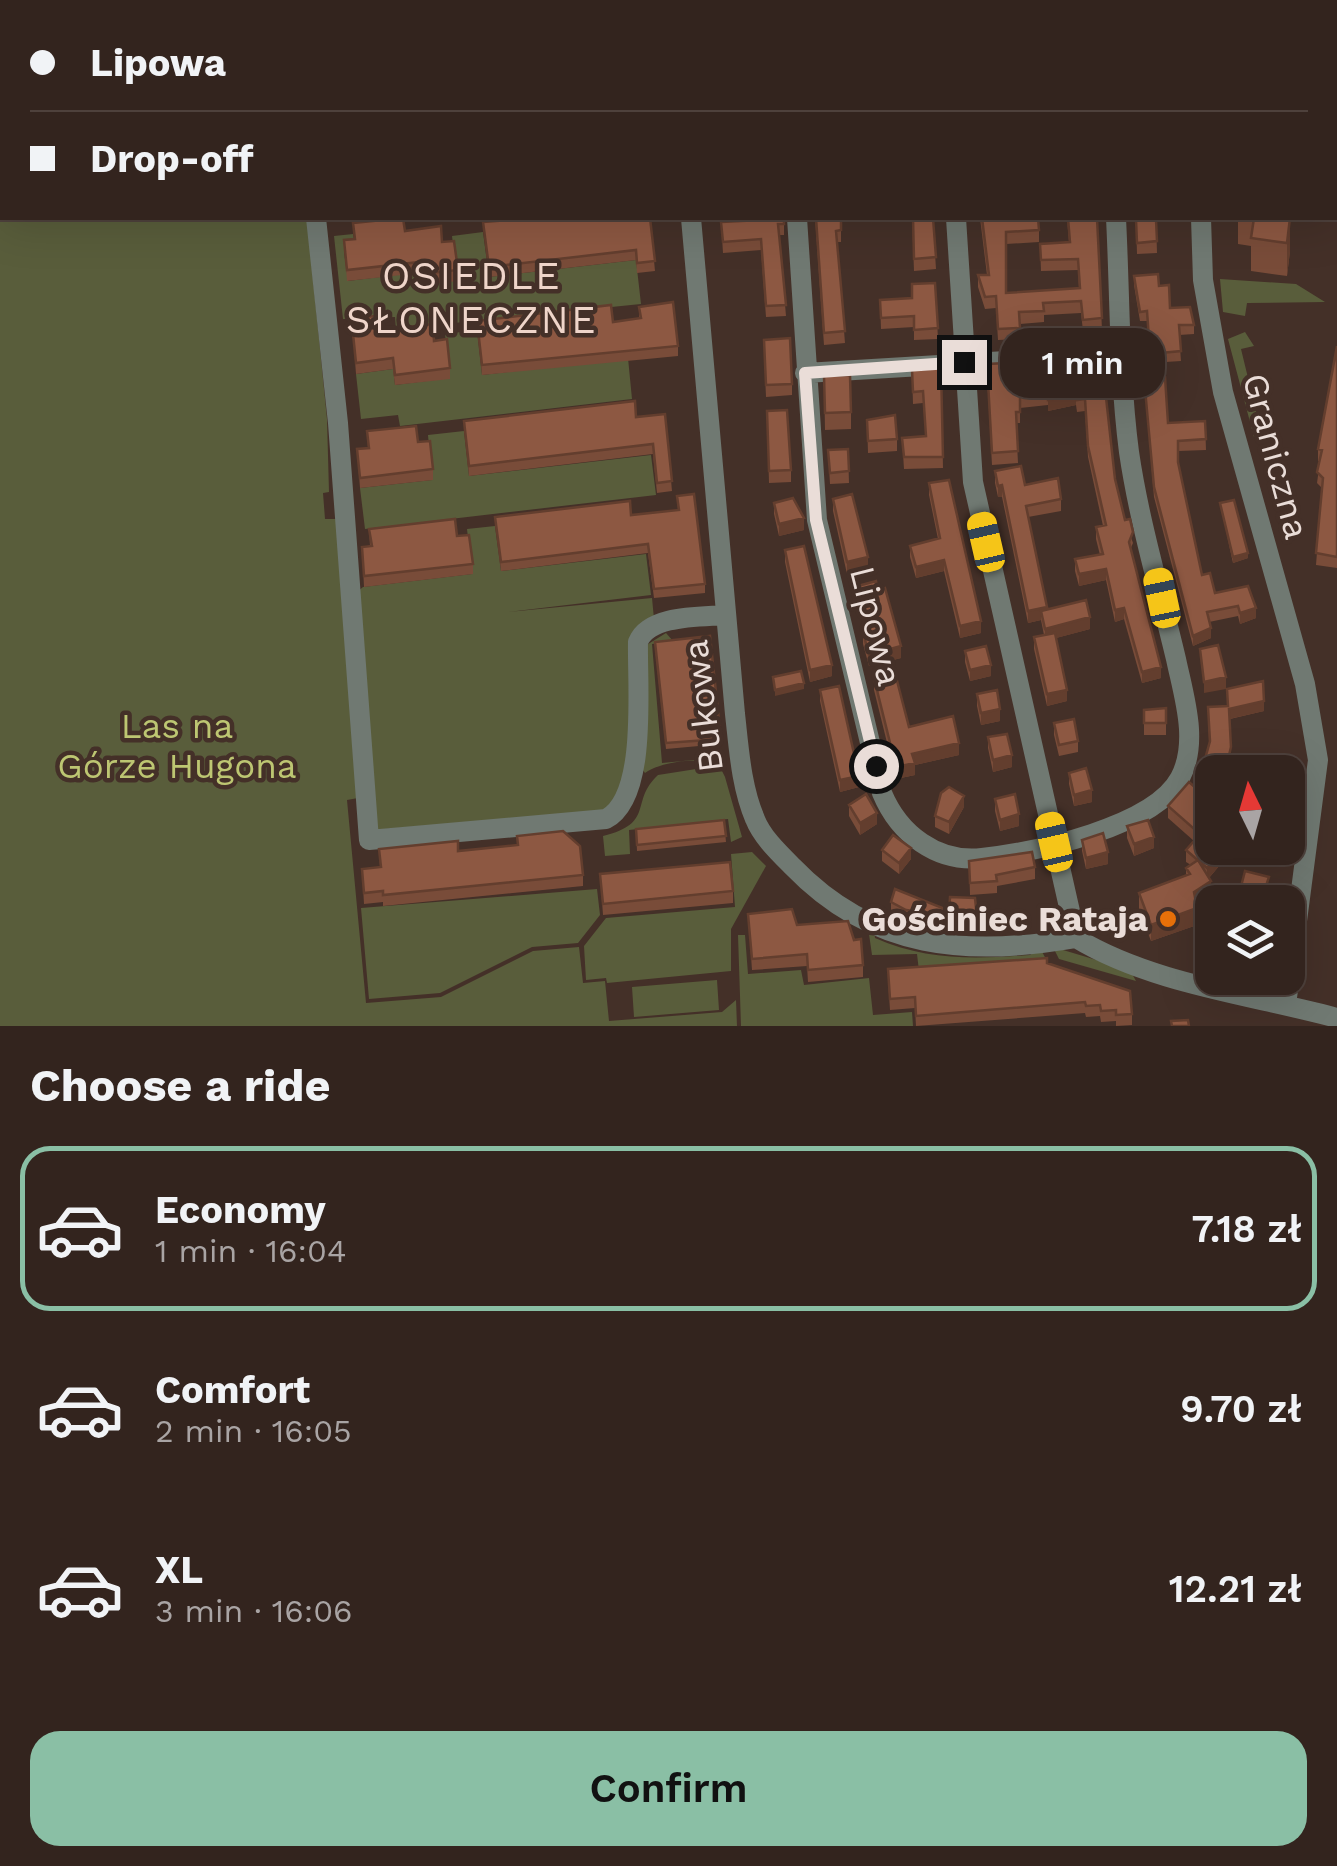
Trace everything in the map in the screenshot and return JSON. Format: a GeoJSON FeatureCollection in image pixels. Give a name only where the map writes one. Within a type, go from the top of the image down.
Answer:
{"type":"FeatureCollection","features":[{"type":"Feature","properties":{"kind":"street"},"geometry":{"type":"LineString","coordinates":[[316,220],[339,442],[369,840],[606,819],[618,813],[634,774],[638,642],[642,631],[664,622],[725,615]]}},
{"type":"Feature","properties":{"kind":"street","name":"Bukowa"},"geometry":{"type":"LineString","coordinates":[[691,220],[725,615],[749,801],[762,832],[805,880],[852,913],[928,944],[965,948],[1076,938]]}},
{"type":"Feature","properties":{"kind":"street","name":"Lipowa"},"geometry":{"type":"LineString","coordinates":[[797,220],[816,520],[886,802],[908,832],[950,857],[983,858],[1116,826],[1151,810],[1180,778],[1188,750],[1186,707],[1130,452],[1116,220]]}},
{"type":"Feature","properties":{"kind":"street"},"geometry":{"type":"LineString","coordinates":[[956,220],[973,482],[1076,938],[1097,951],[1156,971],[1337,1018]]}},
{"type":"Feature","properties":{"kind":"street","name":"Graniczna"},"geometry":{"type":"LineString","coordinates":[[1201,220],[1209,325],[1223,392],[1286,611],[1318,760],[1286,1005]]}},
{"type":"Feature","properties":{"kind":"street"},"geometry":{"type":"LineString","coordinates":[[805,373],[1124,354]]}},
{"type":"Feature","properties":{"kind":"green space","name":"Las na Górze Hugona"},"geometry":{"type":"Polygon","coordinates":[[[0,220],[307,220],[327,419],[329,492],[323,493],[325,519],[340,519],[358,798],[347,800],[366,1003],[441,997],[533,951],[579,947],[583,983],[605,981],[609,1021],[722,1012],[736,1000],[737,1026],[0,1026],[0,220]]]}},
{"type":"Feature","properties":{"kind":"green space"},"geometry":{"type":"Polygon","coordinates":[[[483,232],[489,277],[636,260],[641,304],[396,329],[395,317],[343,319],[334,236],[353,234],[355,246],[344,252],[348,281],[419,272],[457,280],[452,236],[483,232]]]}},
{"type":"Feature","properties":{"kind":"green space"},"geometry":{"type":"Polygon","coordinates":[[[1220,279],[1296,284],[1325,302],[1247,303],[1245,316],[1223,312],[1220,279]]]}},
{"type":"Feature","properties":{"kind":"green space"},"geometry":{"type":"Polygon","coordinates":[[[477,330],[482,375],[628,358],[632,399],[400,426],[398,415],[361,419],[356,374],[393,369],[395,385],[450,378],[445,334],[477,330]]]}},
{"type":"Feature","properties":{"kind":"green space"},"geometry":{"type":"Polygon","coordinates":[[[1245,332],[1254,346],[1241,349],[1257,415],[1269,413],[1266,431],[1254,437],[1228,339],[1245,332]]]}},
{"type":"Feature","properties":{"kind":"green space"},"geometry":{"type":"Polygon","coordinates":[[[464,431],[469,476],[651,455],[656,495],[365,529],[360,488],[432,480],[428,435],[464,431]]]}},
{"type":"Feature","properties":{"kind":"green space"},"geometry":{"type":"Polygon","coordinates":[[[495,526],[501,571],[646,554],[651,595],[508,612],[652,598],[654,619],[643,621],[630,773],[615,810],[373,830],[356,593],[363,587],[472,574],[467,529],[495,526]]]}},
{"type":"Feature","properties":{"kind":"green space"},"geometry":{"type":"Polygon","coordinates":[[[666,633],[673,641],[652,644],[662,763],[725,757],[725,765],[685,761],[645,773],[642,769],[645,646],[666,633]]]}},
{"type":"Feature","properties":{"kind":"green space"},"geometry":{"type":"Polygon","coordinates":[[[709,767],[721,769],[725,777],[742,837],[731,842],[728,819],[629,830],[630,854],[605,856],[603,836],[630,825],[658,775],[709,767]]]}},
{"type":"Feature","properties":{"kind":"green space"},"geometry":{"type":"Polygon","coordinates":[[[752,852],[766,866],[731,929],[731,971],[607,983],[606,978],[586,980],[584,946],[606,918],[735,907],[731,854],[752,852]]]}},
{"type":"Feature","properties":{"kind":"green space"},"geometry":{"type":"Polygon","coordinates":[[[597,889],[600,915],[578,943],[532,947],[440,993],[369,999],[361,908],[597,889]]]}},
{"type":"Feature","properties":{"kind":"green space"},"geometry":{"type":"Polygon","coordinates":[[[868,927],[874,930],[875,938],[932,955],[1030,955],[1040,948],[1047,961],[919,971],[917,954],[872,955],[868,927]]]}},
{"type":"Feature","properties":{"kind":"green space"},"geometry":{"type":"Polygon","coordinates":[[[738,935],[745,935],[748,974],[801,970],[804,985],[869,978],[873,1015],[912,1012],[913,1026],[741,1026],[738,935]]]}},
{"type":"Feature","properties":{"kind":"green space"},"geometry":{"type":"Polygon","coordinates":[[[1053,947],[1130,970],[1136,981],[1059,959],[1053,947]]]}},
{"type":"Feature","properties":{"kind":"green space"},"geometry":{"type":"Polygon","coordinates":[[[717,980],[719,1010],[634,1017],[632,987],[717,980]]]}},
{"type":"Feature","properties":{"kind":"building"},"geometry":{"type":"Polygon","coordinates":[[[403,220],[405,231],[441,226],[442,242],[454,241],[458,270],[421,274],[420,262],[347,270],[344,240],[355,239],[353,223],[403,220]]]}},
{"type":"Feature","properties":{"kind":"building"},"geometry":{"type":"Polygon","coordinates":[[[650,220],[655,261],[637,263],[636,250],[489,267],[483,222],[650,220]]]}},
{"type":"Feature","properties":{"kind":"building"},"geometry":{"type":"Polygon","coordinates":[[[784,220],[784,224],[778,224],[786,305],[766,306],[761,239],[723,242],[721,222],[784,220]]]}},
{"type":"Feature","properties":{"kind":"building"},"geometry":{"type":"Polygon","coordinates":[[[816,220],[841,220],[841,230],[836,231],[845,331],[824,333],[816,220]]]}},
{"type":"Feature","properties":{"kind":"building"},"geometry":{"type":"Polygon","coordinates":[[[913,220],[933,220],[936,257],[914,259],[913,220]]]}},
{"type":"Feature","properties":{"kind":"building"},"geometry":{"type":"Polygon","coordinates":[[[982,220],[1038,220],[1039,230],[1006,232],[1006,293],[1080,288],[1078,259],[1041,260],[1040,244],[1070,242],[1068,220],[1097,220],[1102,318],[1083,320],[1081,301],[1043,303],[1044,311],[1019,312],[1020,328],[998,329],[996,296],[985,297],[978,275],[989,275],[982,220]]]}},
{"type":"Feature","properties":{"kind":"building"},"geometry":{"type":"Polygon","coordinates":[[[1136,220],[1156,220],[1157,241],[1137,243],[1136,220]]]}},
{"type":"Feature","properties":{"kind":"building"},"geometry":{"type":"Polygon","coordinates":[[[1254,220],[1290,220],[1287,243],[1251,238],[1254,220]]]}},
{"type":"Feature","properties":{"kind":"building"},"geometry":{"type":"Polygon","coordinates":[[[1158,274],[1159,286],[1169,285],[1170,308],[1190,307],[1194,325],[1179,325],[1181,351],[1150,354],[1147,311],[1140,312],[1134,276],[1158,274]]]}},
{"type":"Feature","properties":{"kind":"building"},"geometry":{"type":"Polygon","coordinates":[[[935,283],[938,328],[914,330],[914,316],[881,318],[880,300],[912,298],[912,284],[935,283]]]}},
{"type":"Feature","properties":{"kind":"building"},"geometry":{"type":"Polygon","coordinates":[[[673,302],[678,346],[482,365],[477,321],[611,305],[613,322],[641,318],[639,307],[673,302]]]}},
{"type":"Feature","properties":{"kind":"building"},"geometry":{"type":"Polygon","coordinates":[[[376,316],[378,331],[433,324],[434,341],[447,339],[450,368],[395,375],[393,358],[356,363],[353,334],[364,333],[363,317],[376,316]]]}},
{"type":"Feature","properties":{"kind":"building"},"geometry":{"type":"Polygon","coordinates":[[[790,338],[792,384],[766,385],[764,340],[790,338]]]}},
{"type":"Feature","properties":{"kind":"building"},"geometry":{"type":"Polygon","coordinates":[[[1337,346],[1337,557],[1316,553],[1323,478],[1317,472],[1322,450],[1318,449],[1337,346]]]}},
{"type":"Feature","properties":{"kind":"building"},"geometry":{"type":"Polygon","coordinates":[[[1027,362],[1028,376],[1063,373],[1063,381],[1104,379],[1115,479],[1125,520],[1130,519],[1133,532],[1129,542],[1161,667],[1142,672],[1124,608],[1115,610],[1106,569],[1079,574],[1075,559],[1103,554],[1096,527],[1106,525],[1088,446],[1085,399],[1077,400],[1076,394],[1048,400],[1048,394],[1020,396],[1020,412],[1016,412],[1018,451],[992,453],[987,364],[1027,362]]]}},
{"type":"Feature","properties":{"kind":"building"},"geometry":{"type":"Polygon","coordinates":[[[941,368],[943,457],[904,457],[902,438],[926,436],[923,391],[913,392],[912,370],[941,368]]]}},
{"type":"Feature","properties":{"kind":"building"},"geometry":{"type":"Polygon","coordinates":[[[850,375],[851,412],[825,413],[824,376],[850,375]]]}},
{"type":"Feature","properties":{"kind":"building"},"geometry":{"type":"Polygon","coordinates":[[[1165,377],[1168,423],[1205,421],[1206,439],[1178,441],[1178,462],[1202,575],[1210,573],[1215,593],[1248,586],[1256,608],[1240,613],[1238,606],[1207,612],[1211,628],[1193,636],[1154,487],[1144,378],[1165,377]]]}},
{"type":"Feature","properties":{"kind":"building"},"geometry":{"type":"Polygon","coordinates":[[[635,401],[636,417],[665,414],[672,481],[657,483],[653,444],[469,466],[464,421],[635,401]]]}},
{"type":"Feature","properties":{"kind":"building"},"geometry":{"type":"Polygon","coordinates":[[[787,410],[791,470],[769,471],[767,411],[787,410]]]}},
{"type":"Feature","properties":{"kind":"building"},"geometry":{"type":"Polygon","coordinates":[[[895,415],[897,439],[868,441],[867,420],[895,415]]]}},
{"type":"Feature","properties":{"kind":"building"},"geometry":{"type":"Polygon","coordinates":[[[416,426],[418,442],[430,441],[433,469],[360,478],[357,449],[369,448],[367,431],[416,426]]]}},
{"type":"Feature","properties":{"kind":"building"},"geometry":{"type":"Polygon","coordinates":[[[848,449],[849,471],[830,473],[828,450],[848,449]]]}},
{"type":"Feature","properties":{"kind":"building"},"geometry":{"type":"Polygon","coordinates":[[[1021,466],[1025,485],[1058,478],[1061,499],[1026,506],[1047,607],[1028,611],[1002,485],[998,486],[995,471],[1021,466]]]}},
{"type":"Feature","properties":{"kind":"building"},"geometry":{"type":"Polygon","coordinates":[[[949,480],[981,621],[960,626],[944,560],[916,567],[910,546],[940,538],[929,483],[949,480]]]}},
{"type":"Feature","properties":{"kind":"building"},"geometry":{"type":"Polygon","coordinates":[[[694,494],[705,584],[654,589],[648,544],[501,562],[495,517],[630,501],[631,515],[679,510],[677,496],[694,494]]]}},
{"type":"Feature","properties":{"kind":"building"},"geometry":{"type":"Polygon","coordinates":[[[852,494],[868,557],[847,562],[833,499],[852,494]]]}},
{"type":"Feature","properties":{"kind":"building"},"geometry":{"type":"Polygon","coordinates":[[[793,498],[804,518],[779,524],[774,503],[793,498]]]}},
{"type":"Feature","properties":{"kind":"building"},"geometry":{"type":"Polygon","coordinates":[[[1234,500],[1248,553],[1233,557],[1220,503],[1234,500]]]}},
{"type":"Feature","properties":{"kind":"building"},"geometry":{"type":"Polygon","coordinates":[[[455,519],[457,536],[469,535],[473,564],[364,576],[362,547],[372,546],[369,529],[455,519]]]}},
{"type":"Feature","properties":{"kind":"building"},"geometry":{"type":"Polygon","coordinates":[[[804,546],[832,665],[810,670],[785,550],[804,546]]]}},
{"type":"Feature","properties":{"kind":"building"},"geometry":{"type":"Polygon","coordinates":[[[876,581],[878,590],[885,588],[901,646],[869,655],[863,632],[869,631],[858,586],[876,581]]]}},
{"type":"Feature","properties":{"kind":"building"},"geometry":{"type":"Polygon","coordinates":[[[1086,600],[1090,617],[1045,629],[1041,611],[1086,600]]]}},
{"type":"Feature","properties":{"kind":"building"},"geometry":{"type":"Polygon","coordinates":[[[1055,633],[1067,690],[1047,694],[1034,637],[1055,633]]]}},
{"type":"Feature","properties":{"kind":"building"},"geometry":{"type":"Polygon","coordinates":[[[710,636],[721,739],[666,743],[655,642],[710,636]]]}},
{"type":"Feature","properties":{"kind":"building"},"geometry":{"type":"Polygon","coordinates":[[[1218,645],[1226,677],[1204,682],[1200,649],[1218,645]]]}},
{"type":"Feature","properties":{"kind":"building"},"geometry":{"type":"Polygon","coordinates":[[[986,646],[991,665],[970,670],[965,651],[986,646]]]}},
{"type":"Feature","properties":{"kind":"building"},"geometry":{"type":"Polygon","coordinates":[[[801,671],[804,683],[775,690],[773,677],[801,671]]]}},
{"type":"Feature","properties":{"kind":"building"},"geometry":{"type":"Polygon","coordinates":[[[895,673],[909,727],[953,716],[959,743],[912,754],[915,763],[896,767],[874,678],[895,673]]]}},
{"type":"Feature","properties":{"kind":"building"},"geometry":{"type":"Polygon","coordinates":[[[1263,681],[1264,701],[1229,709],[1229,755],[1206,755],[1210,741],[1208,707],[1228,706],[1227,689],[1263,681]]]}},
{"type":"Feature","properties":{"kind":"building"},"geometry":{"type":"Polygon","coordinates":[[[839,686],[859,776],[840,780],[820,690],[839,686]]]}},
{"type":"Feature","properties":{"kind":"building"},"geometry":{"type":"Polygon","coordinates":[[[997,690],[1000,709],[981,713],[977,694],[997,690]]]}},
{"type":"Feature","properties":{"kind":"building"},"geometry":{"type":"Polygon","coordinates":[[[1166,708],[1166,723],[1144,723],[1144,710],[1166,708]]]}},
{"type":"Feature","properties":{"kind":"building"},"geometry":{"type":"Polygon","coordinates":[[[1074,719],[1078,741],[1059,745],[1054,723],[1074,719]]]}},
{"type":"Feature","properties":{"kind":"building"},"geometry":{"type":"Polygon","coordinates":[[[1007,734],[1012,755],[993,760],[988,737],[1007,734]]]}},
{"type":"Feature","properties":{"kind":"building"},"geometry":{"type":"Polygon","coordinates":[[[1086,768],[1092,790],[1074,795],[1069,773],[1086,768]]]}},
{"type":"Feature","properties":{"kind":"building"},"geometry":{"type":"Polygon","coordinates":[[[1189,782],[1195,787],[1195,830],[1168,806],[1189,782]]]}},
{"type":"Feature","properties":{"kind":"building"},"geometry":{"type":"Polygon","coordinates":[[[949,787],[964,796],[949,822],[935,816],[941,793],[949,787]]]}},
{"type":"Feature","properties":{"kind":"building"},"geometry":{"type":"Polygon","coordinates":[[[866,794],[877,813],[860,823],[849,805],[866,794]]]}},
{"type":"Feature","properties":{"kind":"building"},"geometry":{"type":"Polygon","coordinates":[[[1015,794],[1019,814],[1000,820],[995,799],[1015,794]]]}},
{"type":"Feature","properties":{"kind":"building"},"geometry":{"type":"Polygon","coordinates":[[[724,820],[726,836],[637,845],[636,829],[724,820]]]}},
{"type":"Feature","properties":{"kind":"building"},"geometry":{"type":"Polygon","coordinates":[[[1148,820],[1154,837],[1134,844],[1127,826],[1148,820]]]}},
{"type":"Feature","properties":{"kind":"building"},"geometry":{"type":"Polygon","coordinates":[[[563,831],[580,846],[583,875],[383,895],[383,891],[364,893],[362,869],[381,867],[379,849],[458,841],[458,851],[518,845],[517,836],[563,831]]]}},
{"type":"Feature","properties":{"kind":"building"},"geometry":{"type":"Polygon","coordinates":[[[1103,833],[1108,852],[1086,858],[1082,840],[1103,833]]]}},
{"type":"Feature","properties":{"kind":"building"},"geometry":{"type":"Polygon","coordinates":[[[893,835],[911,848],[899,863],[882,850],[893,835]]]}},
{"type":"Feature","properties":{"kind":"building"},"geometry":{"type":"Polygon","coordinates":[[[1195,840],[1195,858],[1186,850],[1195,840]]]}},
{"type":"Feature","properties":{"kind":"building"},"geometry":{"type":"Polygon","coordinates":[[[1032,852],[1035,867],[996,875],[997,881],[970,883],[969,861],[1032,852]]]}},
{"type":"Feature","properties":{"kind":"building"},"geometry":{"type":"Polygon","coordinates":[[[730,862],[733,891],[603,904],[600,874],[730,862]]]}},
{"type":"Feature","properties":{"kind":"building"},"geometry":{"type":"Polygon","coordinates":[[[1195,862],[1201,865],[1211,881],[1195,885],[1195,909],[1151,925],[1139,893],[1190,874],[1186,868],[1195,862]]]}},
{"type":"Feature","properties":{"kind":"building"},"geometry":{"type":"Polygon","coordinates":[[[1245,871],[1269,877],[1267,883],[1273,885],[1241,885],[1245,871]]]}},
{"type":"Feature","properties":{"kind":"building"},"geometry":{"type":"Polygon","coordinates":[[[895,889],[945,909],[944,915],[906,910],[891,902],[895,889]]]}},
{"type":"Feature","properties":{"kind":"building"},"geometry":{"type":"Polygon","coordinates":[[[950,897],[975,898],[977,918],[949,914],[950,897]]]}},
{"type":"Feature","properties":{"kind":"building"},"geometry":{"type":"Polygon","coordinates":[[[792,909],[797,925],[848,921],[854,940],[861,939],[863,965],[808,970],[807,954],[752,959],[748,914],[792,909]]]}},
{"type":"Feature","properties":{"kind":"building"},"geometry":{"type":"Polygon","coordinates":[[[1047,958],[1047,963],[1130,991],[1132,1014],[1116,1015],[1116,1010],[1101,1011],[1100,1005],[1086,1006],[1085,1002],[916,1016],[915,997],[890,999],[888,969],[1047,958]]]}},
{"type":"Feature","properties":{"kind":"building"},"geometry":{"type":"Polygon","coordinates":[[[1188,1020],[1189,1026],[1172,1026],[1171,1021],[1188,1020]]]}},
{"type":"Feature","properties":{"kind":"place","name":"Gościniec Rataja"},"geometry":{"type":"Point","coordinates":[1168,919]}},
{"type":"Feature","properties":{"kind":"district","name":"OSIEDLE SŁONECZNE"},"geometry":{"type":"Point","coordinates":[472,298]}},
{"type":"Feature","properties":{"kind":"route"},"geometry":{"type":"LineString","coordinates":[[876,766],[816,520],[805,373],[964,362]]}}]}
